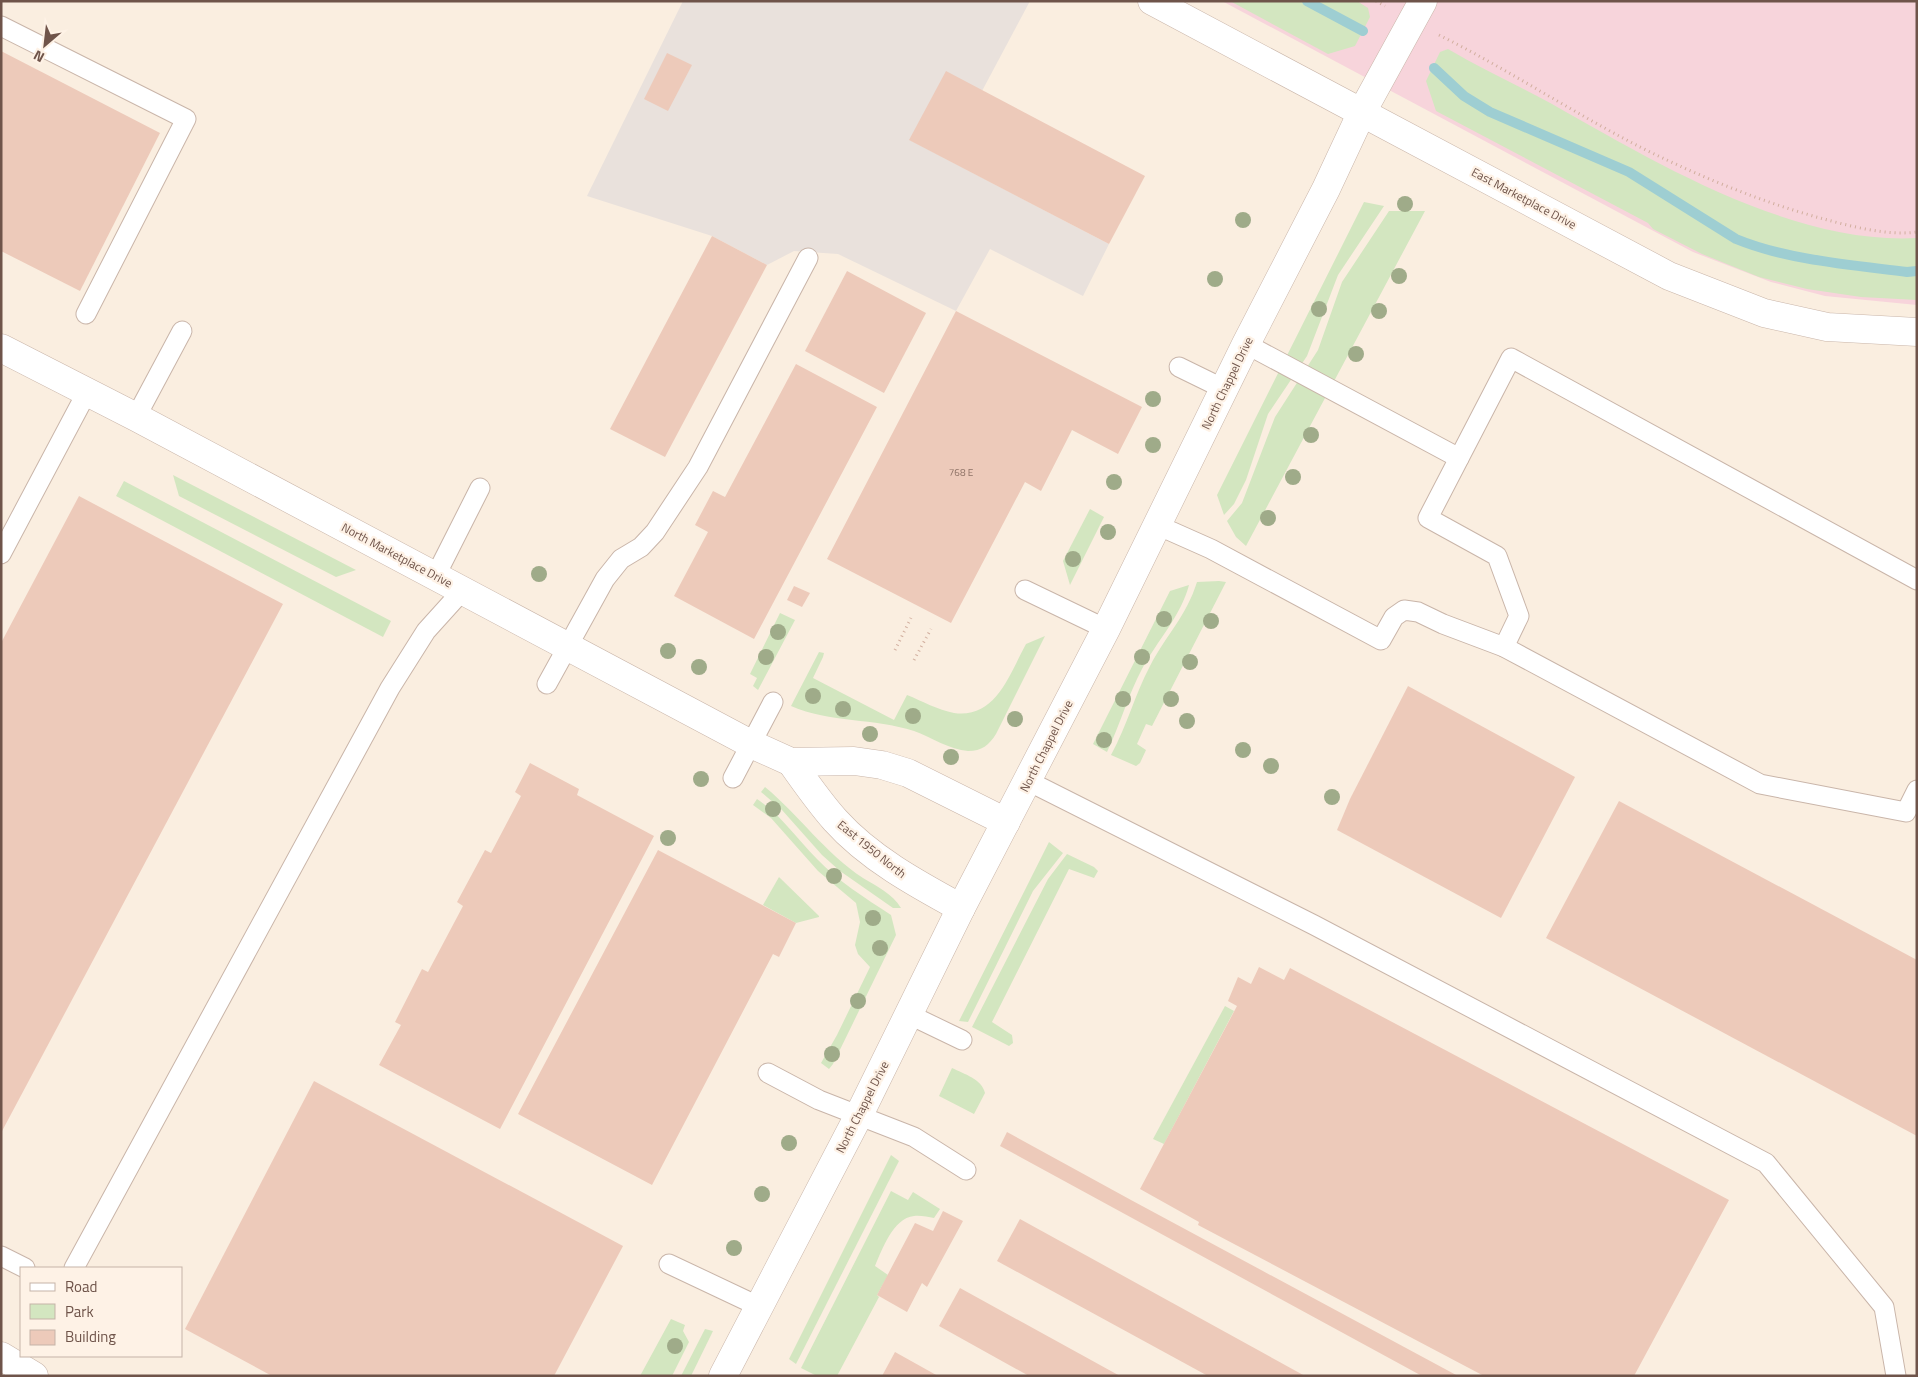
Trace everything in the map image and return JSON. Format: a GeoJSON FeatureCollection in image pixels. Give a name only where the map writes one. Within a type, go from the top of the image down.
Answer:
{"type":"FeatureCollection","features":[{"type":"Feature","properties":{"kind":"street","name":"East Marketplace Drive"},"geometry":{"type":"LineString","coordinates":[[1152,1],[1669,276],[1764,313],[1827,327],[1917,332]]}},
{"type":"Feature","properties":{"kind":"street","name":"North Chappel Drive"},"geometry":{"type":"LineString","coordinates":[[723,1376],[859,1115],[961,908],[1106,629],[1246,344],[1326,189],[1362,112],[1423,1]]}},
{"type":"Feature","properties":{"kind":"street","name":"North Marketplace Drive"},"geometry":{"type":"LineString","coordinates":[[2,351],[136,417],[751,744],[791,762]]}},
{"type":"Feature","properties":{"kind":"street"},"geometry":{"type":"LineString","coordinates":[[791,762],[854,761],[882,765],[908,773],[1006,822]]}},
{"type":"Feature","properties":{"kind":"street","name":"East 1950 North"},"geometry":{"type":"LineString","coordinates":[[791,762],[836,822],[910,880],[961,908]]}},
{"type":"Feature","properties":{"kind":"street"},"geometry":{"type":"LineString","coordinates":[[1,1356],[34,1376]]}},
{"type":"Feature","properties":{"kind":"lane"},"geometry":{"type":"LineString","coordinates":[[1,26],[186,119],[86,314]]}},
{"type":"Feature","properties":{"kind":"lane"},"geometry":{"type":"LineString","coordinates":[[547,684],[605,579],[621,559],[641,547],[655,532],[698,467],[808,258]]}},
{"type":"Feature","properties":{"kind":"lane"},"geometry":{"type":"LineString","coordinates":[[136,417],[182,331]]}},
{"type":"Feature","properties":{"kind":"lane"},"geometry":{"type":"LineString","coordinates":[[1246,344],[1459,458]]}},
{"type":"Feature","properties":{"kind":"lane"},"geometry":{"type":"LineString","coordinates":[[1504,647],[1519,616],[1497,556],[1428,518],[1511,358],[1917,580]]}},
{"type":"Feature","properties":{"kind":"lane"},"geometry":{"type":"LineString","coordinates":[[1179,367],[1224,389]]}},
{"type":"Feature","properties":{"kind":"lane"},"geometry":{"type":"LineString","coordinates":[[1,554],[87,392]]}},
{"type":"Feature","properties":{"kind":"lane"},"geometry":{"type":"LineString","coordinates":[[436,575],[480,488]]}},
{"type":"Feature","properties":{"kind":"lane"},"geometry":{"type":"LineString","coordinates":[[1157,525],[1211,549],[1381,640],[1394,617],[1404,610],[1418,612],[1443,624],[1504,647],[1760,784],[1906,812],[1917,790]]}},
{"type":"Feature","properties":{"kind":"lane"},"geometry":{"type":"LineString","coordinates":[[75,1267],[390,688],[426,630],[463,590]]}},
{"type":"Feature","properties":{"kind":"lane"},"geometry":{"type":"LineString","coordinates":[[1025,590],[1106,629]]}},
{"type":"Feature","properties":{"kind":"lane"},"geometry":{"type":"LineString","coordinates":[[733,778],[773,702]]}},
{"type":"Feature","properties":{"kind":"lane"},"geometry":{"type":"LineString","coordinates":[[1028,781],[1314,925],[1766,1163],[1884,1307],[1896,1376]]}},
{"type":"Feature","properties":{"kind":"lane"},"geometry":{"type":"LineString","coordinates":[[908,1014],[962,1040]]}},
{"type":"Feature","properties":{"kind":"lane"},"geometry":{"type":"LineString","coordinates":[[768,1073],[819,1100],[914,1137],[966,1170]]}},
{"type":"Feature","properties":{"kind":"lane"},"geometry":{"type":"LineString","coordinates":[[1,1256],[23,1267]]}},
{"type":"Feature","properties":{"kind":"lane"},"geometry":{"type":"LineString","coordinates":[[669,1264],[760,1307]]}},
{"type":"Feature","properties":{"kind":"path"},"geometry":{"type":"LineString","coordinates":[[1376,1],[1383,4]]}},
{"type":"Feature","properties":{"kind":"path"},"geometry":{"type":"LineString","coordinates":[[1442,36],[1644,148],[1714,181],[1786,208],[1844,224],[1905,234],[1917,232]]}},
{"type":"Feature","properties":{"kind":"path"},"geometry":{"type":"LineString","coordinates":[[895,650],[911,618]]}},
{"type":"Feature","properties":{"kind":"path"},"geometry":{"type":"LineString","coordinates":[[914,660],[931,628]]}},
{"type":"Feature","properties":{"kind":"shaded area"},"geometry":{"type":"Polygon","coordinates":[[[683,1],[1030,1],[982,91],[910,140],[1109,244],[1083,296],[990,249],[956,311],[838,254],[794,251],[767,265],[712,236],[587,196],[683,1]]]}},
{"type":"Feature","properties":{"kind":"shaded area"},"geometry":{"type":"Polygon","coordinates":[[[1222,1],[1917,1],[1917,305],[1825,296],[1771,282],[1693,252],[1222,1]]]}},
{"type":"Feature","properties":{"kind":"green space"},"geometry":{"type":"Polygon","coordinates":[[[1230,1],[1357,1],[1368,8],[1370,17],[1355,46],[1328,54],[1230,1]]]}},
{"type":"Feature","properties":{"kind":"green space"},"geometry":{"type":"Polygon","coordinates":[[[1448,49],[1552,104],[1635,151],[1727,196],[1774,214],[1822,228],[1870,237],[1917,238],[1917,300],[1861,297],[1807,289],[1759,277],[1702,254],[1653,229],[1648,223],[1436,111],[1426,81],[1440,52],[1448,49]]]}},
{"type":"Feature","properties":{"kind":"green space"},"geometry":{"type":"Polygon","coordinates":[[[1364,202],[1384,206],[1338,275],[1307,356],[1268,414],[1246,480],[1234,504],[1224,515],[1217,495],[1364,202]]]}},
{"type":"Feature","properties":{"kind":"green space"},"geometry":{"type":"Polygon","coordinates":[[[1389,211],[1425,211],[1246,546],[1236,537],[1227,521],[1242,503],[1275,417],[1318,350],[1342,282],[1389,211]]]}},
{"type":"Feature","properties":{"kind":"green space"},"geometry":{"type":"Polygon","coordinates":[[[173,475],[356,570],[336,577],[179,496],[173,475]]]}},
{"type":"Feature","properties":{"kind":"green space"},"geometry":{"type":"Polygon","coordinates":[[[124,481],[391,621],[383,637],[116,496],[124,481]]]}},
{"type":"Feature","properties":{"kind":"green space"},"geometry":{"type":"Polygon","coordinates":[[[1090,509],[1104,517],[1070,585],[1063,561],[1090,509]]]}},
{"type":"Feature","properties":{"kind":"green space"},"geometry":{"type":"Polygon","coordinates":[[[1197,582],[1226,582],[1152,726],[1146,724],[1137,744],[1146,750],[1140,763],[1136,766],[1111,755],[1145,677],[1156,655],[1182,616],[1197,582]]]}},
{"type":"Feature","properties":{"kind":"green space"},"geometry":{"type":"Polygon","coordinates":[[[1189,585],[1175,618],[1137,679],[1107,752],[1093,744],[1170,591],[1189,585]]]}},
{"type":"Feature","properties":{"kind":"green space"},"geometry":{"type":"Polygon","coordinates":[[[780,613],[795,620],[758,690],[753,686],[757,678],[750,674],[780,613]]]}},
{"type":"Feature","properties":{"kind":"green space"},"geometry":{"type":"Polygon","coordinates":[[[1045,636],[996,734],[981,749],[961,750],[899,727],[821,715],[791,706],[819,652],[824,653],[813,678],[894,720],[907,695],[948,712],[968,713],[981,709],[1000,692],[1026,644],[1045,636]]]}},
{"type":"Feature","properties":{"kind":"green space"},"geometry":{"type":"Polygon","coordinates":[[[765,787],[836,857],[863,878],[889,894],[901,908],[893,908],[840,871],[822,855],[782,810],[761,792],[765,787]]]}},
{"type":"Feature","properties":{"kind":"green space"},"geometry":{"type":"Polygon","coordinates":[[[757,799],[782,820],[809,851],[834,875],[891,915],[896,935],[829,1069],[821,1063],[837,1035],[870,967],[858,954],[855,945],[860,922],[856,903],[818,871],[771,818],[753,805],[757,799]]]}},
{"type":"Feature","properties":{"kind":"green space"},"geometry":{"type":"Polygon","coordinates":[[[1049,842],[1063,853],[1033,891],[968,1022],[959,1021],[1049,842]]]}},
{"type":"Feature","properties":{"kind":"green space"},"geometry":{"type":"Polygon","coordinates":[[[1067,854],[1094,867],[1098,871],[1094,878],[1069,869],[992,1022],[1012,1035],[1013,1043],[1009,1046],[972,1027],[1048,879],[1067,854]]]}},
{"type":"Feature","properties":{"kind":"green space"},"geometry":{"type":"Polygon","coordinates":[[[779,877],[819,917],[796,923],[763,905],[779,877]]]}},
{"type":"Feature","properties":{"kind":"green space"},"geometry":{"type":"Polygon","coordinates":[[[1225,1006],[1234,1011],[1164,1144],[1153,1139],[1225,1006]]]}},
{"type":"Feature","properties":{"kind":"green space"},"geometry":{"type":"Polygon","coordinates":[[[952,1068],[972,1078],[983,1088],[985,1093],[974,1114],[939,1096],[952,1068]]]}},
{"type":"Feature","properties":{"kind":"green space"},"geometry":{"type":"Polygon","coordinates":[[[891,1155],[899,1161],[796,1364],[789,1359],[891,1155]]]}},
{"type":"Feature","properties":{"kind":"green space"},"geometry":{"type":"Polygon","coordinates":[[[891,1191],[908,1200],[913,1192],[940,1209],[934,1218],[914,1216],[900,1222],[894,1228],[875,1266],[888,1275],[877,1295],[879,1297],[837,1376],[817,1376],[801,1368],[891,1191]]]}},
{"type":"Feature","properties":{"kind":"green space"},"geometry":{"type":"Polygon","coordinates":[[[671,1319],[685,1325],[683,1331],[689,1342],[672,1376],[640,1376],[671,1319]]]}},
{"type":"Feature","properties":{"kind":"green space"},"geometry":{"type":"Polygon","coordinates":[[[705,1329],[713,1331],[691,1376],[681,1376],[705,1329]]]}},
{"type":"Feature","properties":{"kind":"building"},"geometry":{"type":"Polygon","coordinates":[[[1,51],[160,133],[80,291],[1,251],[1,51]]]}},
{"type":"Feature","properties":{"kind":"building"},"geometry":{"type":"Polygon","coordinates":[[[667,53],[692,65],[668,111],[644,99],[667,53]]]}},
{"type":"Feature","properties":{"kind":"building"},"geometry":{"type":"Polygon","coordinates":[[[946,71],[1145,176],[1109,244],[909,140],[946,71]]]}},
{"type":"Feature","properties":{"kind":"building"},"geometry":{"type":"Polygon","coordinates":[[[712,236],[767,265],[665,457],[610,429],[712,236]]]}},
{"type":"Feature","properties":{"kind":"building"},"geometry":{"type":"Polygon","coordinates":[[[847,271],[926,313],[884,393],[805,351],[847,271]]]}},
{"type":"Feature","properties":{"kind":"building"},"geometry":{"type":"Polygon","coordinates":[[[956,311],[1142,407],[1118,454],[1072,430],[1041,491],[1025,482],[951,623],[827,559],[956,311]]]}},
{"type":"Feature","properties":{"kind":"building"},"geometry":{"type":"Polygon","coordinates":[[[796,364],[877,407],[754,639],[674,596],[708,532],[695,525],[713,491],[725,497],[796,364]]]}},
{"type":"Feature","properties":{"kind":"building"},"geometry":{"type":"Polygon","coordinates":[[[79,496],[283,604],[1,1133],[1,643],[79,496]]]}},
{"type":"Feature","properties":{"kind":"building"},"geometry":{"type":"Polygon","coordinates":[[[794,586],[810,593],[802,607],[787,600],[794,586]]]}},
{"type":"Feature","properties":{"kind":"building"},"geometry":{"type":"Polygon","coordinates":[[[1408,686],[1575,777],[1501,918],[1337,830],[1350,799],[1408,686]]]}},
{"type":"Feature","properties":{"kind":"building"},"geometry":{"type":"Polygon","coordinates":[[[530,763],[579,789],[577,795],[654,836],[500,1129],[379,1065],[401,1025],[395,1022],[422,969],[428,972],[463,906],[457,902],[485,850],[491,853],[521,796],[515,792],[530,763]]]}},
{"type":"Feature","properties":{"kind":"building"},"geometry":{"type":"Polygon","coordinates":[[[1619,801],[1917,960],[1917,1136],[1546,938],[1619,801]]]}},
{"type":"Feature","properties":{"kind":"building"},"geometry":{"type":"Polygon","coordinates":[[[658,850],[796,923],[779,957],[773,954],[652,1185],[518,1114],[658,850]]]}},
{"type":"Feature","properties":{"kind":"building"},"geometry":{"type":"Polygon","coordinates":[[[1259,967],[1284,980],[1290,968],[1729,1200],[1634,1376],[1484,1376],[1198,1225],[1199,1222],[1140,1189],[1237,1006],[1228,1001],[1238,977],[1251,984],[1259,967]]]}},
{"type":"Feature","properties":{"kind":"building"},"geometry":{"type":"Polygon","coordinates":[[[314,1081],[623,1246],[554,1376],[272,1376],[185,1329],[314,1081]]]}},
{"type":"Feature","properties":{"kind":"building"},"geometry":{"type":"Polygon","coordinates":[[[1007,1132],[1458,1376],[1422,1376],[1000,1146],[1007,1132]]]}},
{"type":"Feature","properties":{"kind":"building"},"geometry":{"type":"Polygon","coordinates":[[[943,1211],[963,1221],[927,1287],[922,1283],[907,1312],[877,1295],[915,1223],[933,1231],[943,1211]]]}},
{"type":"Feature","properties":{"kind":"building"},"geometry":{"type":"Polygon","coordinates":[[[1020,1219],[1305,1376],[1208,1376],[997,1261],[1020,1219]]]}},
{"type":"Feature","properties":{"kind":"building"},"geometry":{"type":"Polygon","coordinates":[[[960,1288],[1120,1376],[1029,1376],[939,1326],[960,1288]]]}},
{"type":"Feature","properties":{"kind":"building"},"geometry":{"type":"Polygon","coordinates":[[[895,1352],[938,1376],[882,1376],[895,1352]]]}},
{"type":"Feature","properties":{"kind":"waterway"},"geometry":{"type":"LineString","coordinates":[[1307,1],[1363,31]]}},
{"type":"Feature","properties":{"kind":"waterway"},"geometry":{"type":"LineString","coordinates":[[1434,68],[1464,96],[1490,112],[1629,172],[1736,239],[1776,252],[1820,261],[1907,272],[1917,271]]}}]}
